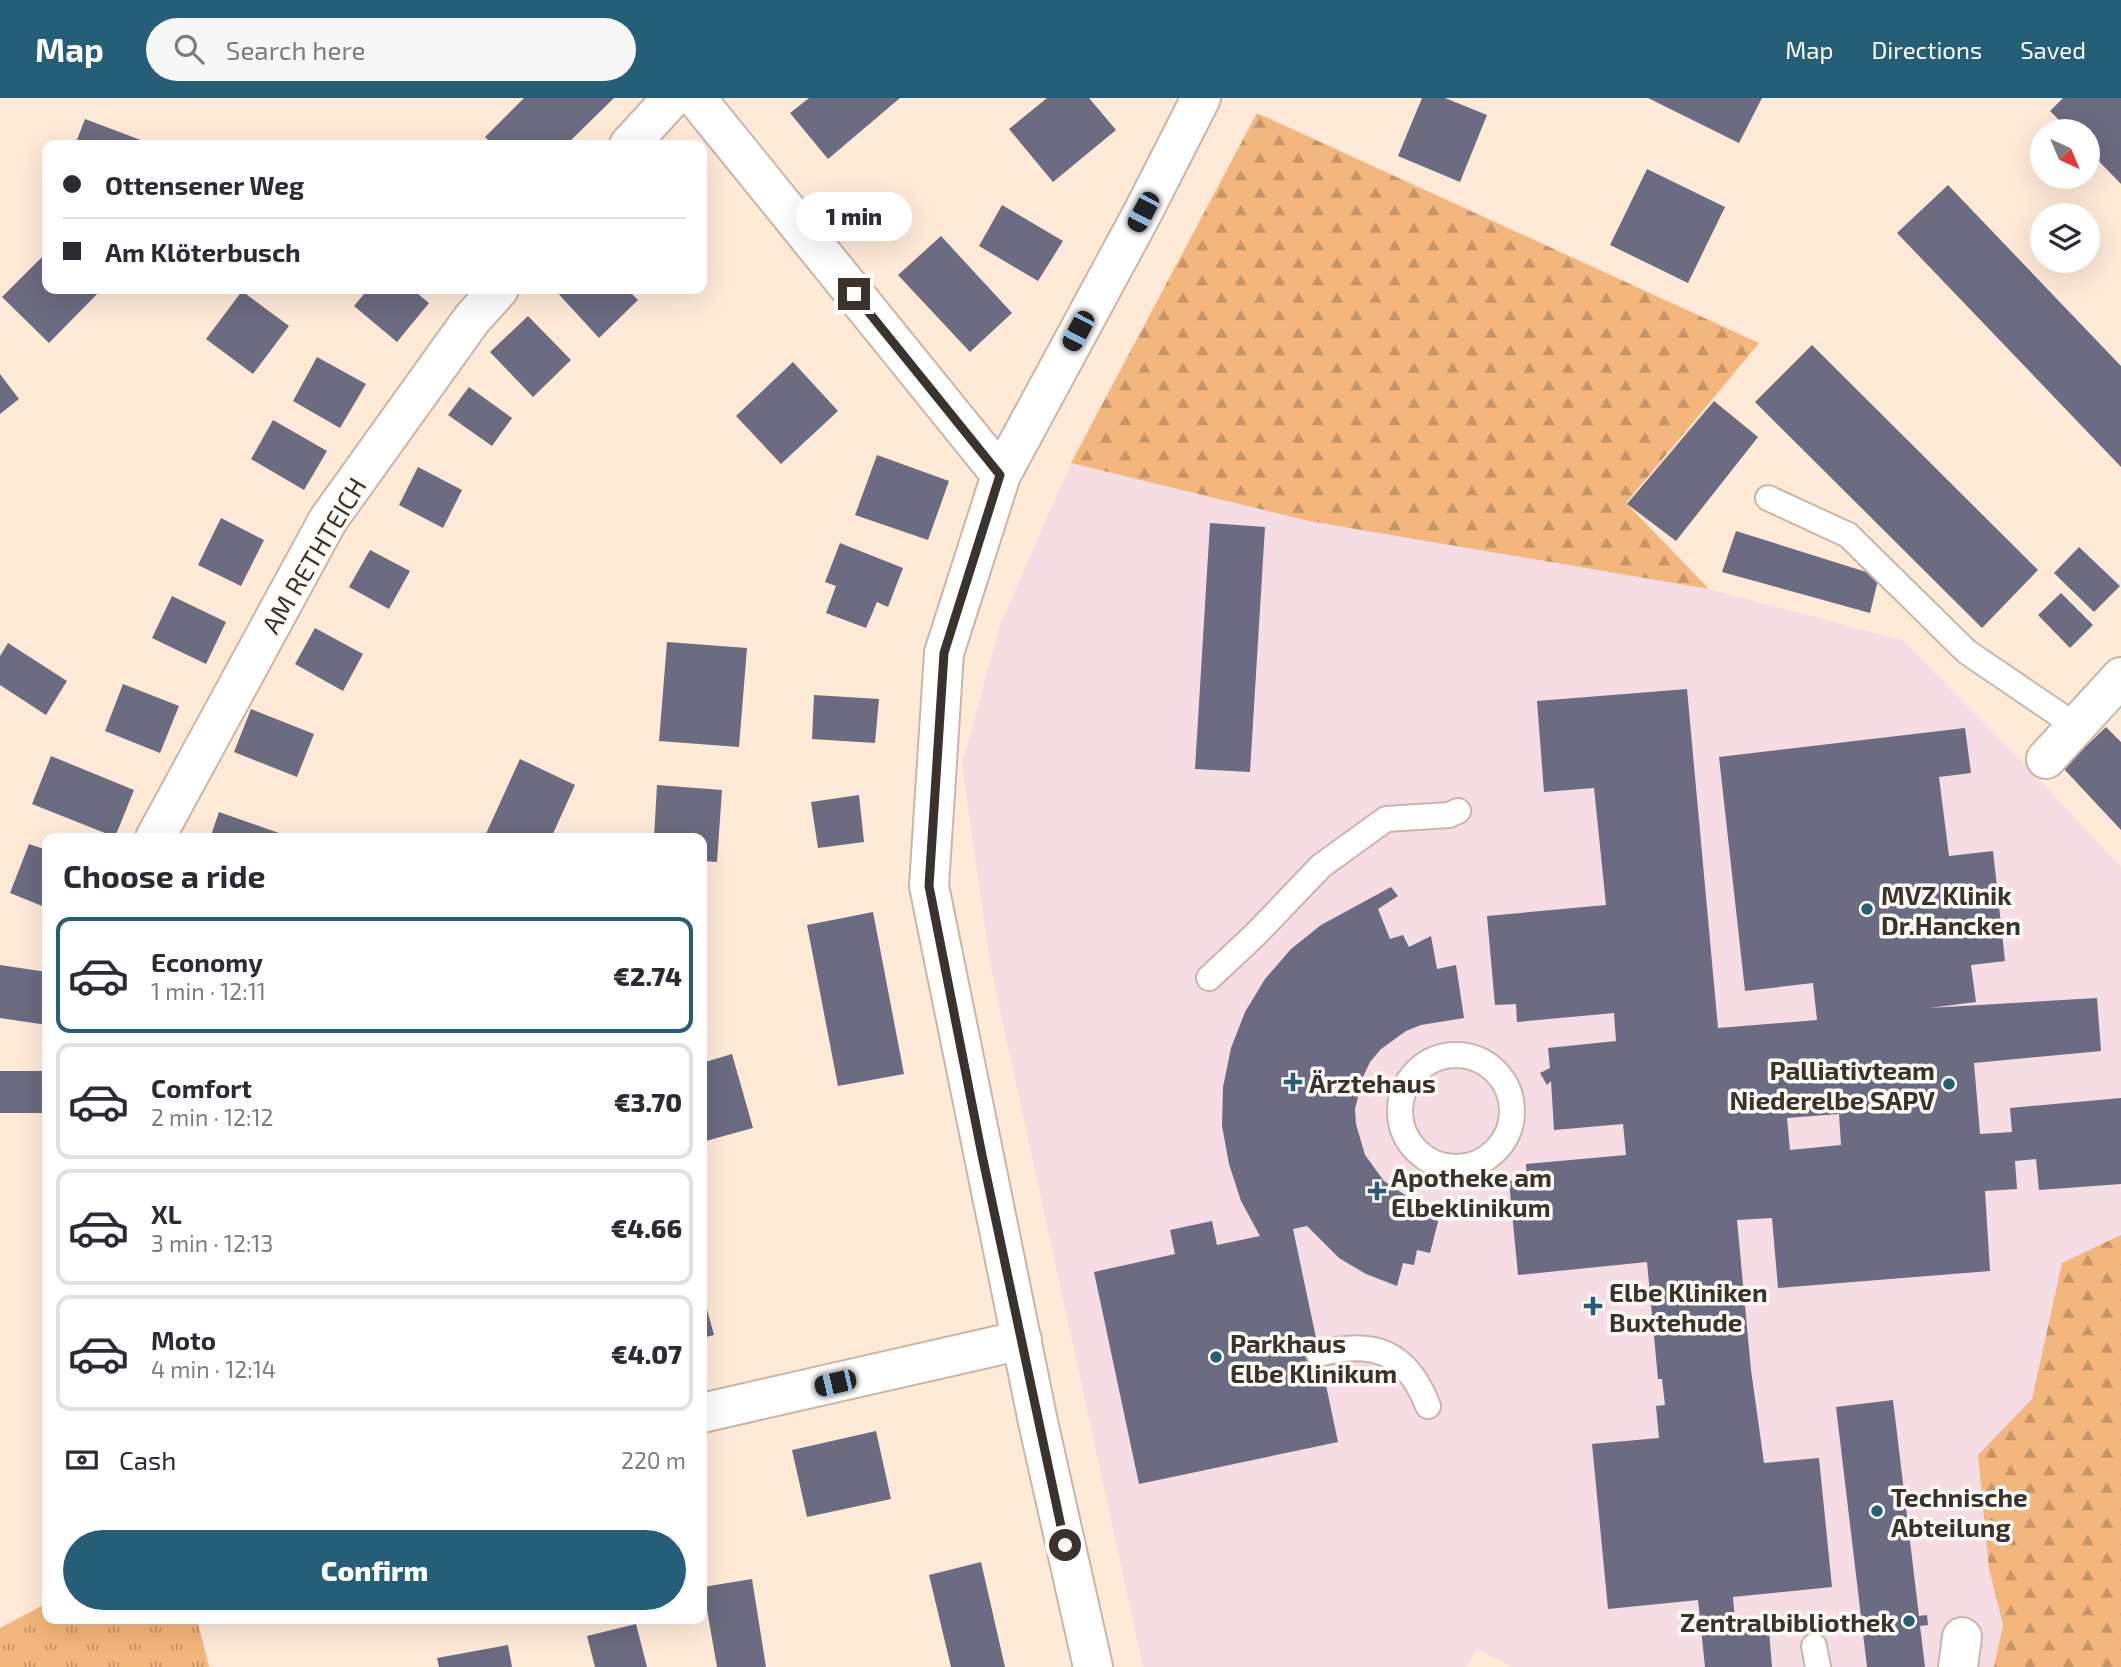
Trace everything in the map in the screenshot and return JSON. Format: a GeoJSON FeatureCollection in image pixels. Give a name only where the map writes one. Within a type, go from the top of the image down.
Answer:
{"type":"FeatureCollection","features":[{"type":"Feature","properties":{"kind":"street"},"geometry":{"type":"LineString","coordinates":[[634,140],[672,98]]}},
{"type":"Feature","properties":{"kind":"street"},"geometry":{"type":"LineString","coordinates":[[696,98],[1000,475]]}},
{"type":"Feature","properties":{"kind":"street"},"geometry":{"type":"LineString","coordinates":[[1093,1667],[1038,1422],[929,886],[944,653],[1000,475],[1143,212],[1201,98]]}},
{"type":"Feature","properties":{"kind":"street","name":"AM RETHTEICH"},"geometry":{"type":"LineString","coordinates":[[158,833],[328,520],[472,319],[494,294]]}},
{"type":"Feature","properties":{"kind":"street"},"geometry":{"type":"LineString","coordinates":[[2046,759],[2076,726],[2118,687]]}},
{"type":"Feature","properties":{"kind":"street"},"geometry":{"type":"LineString","coordinates":[[707,1412],[1022,1340]]}},
{"type":"Feature","properties":{"kind":"lane"},"geometry":{"type":"LineString","coordinates":[[1768,498],[1848,535],[1967,652],[2076,726]]}},
{"type":"Feature","properties":{"kind":"lane"},"geometry":{"type":"LineString","coordinates":[[1209,978],[1256,934],[1321,866],[1387,819],[1449,815],[1458,811]]}},
{"type":"Feature","properties":{"kind":"lane"},"geometry":{"type":"LineString","coordinates":[[1455,1055],[1476,1059],[1493,1069],[1510,1095],[1512,1116],[1506,1136],[1494,1152],[1477,1163],[1457,1167],[1427,1159],[1412,1146],[1403,1127],[1400,1107],[1405,1087],[1418,1070],[1435,1059],[1455,1055]]}},
{"type":"Feature","properties":{"kind":"lane"},"geometry":{"type":"LineString","coordinates":[[1319,1354],[1343,1347],[1364,1347],[1390,1354],[1410,1371],[1428,1406]]}},
{"type":"Feature","properties":{"kind":"shaded area","name":"Elbe Kliniken Buxtehude"},"geometry":{"type":"Polygon","coordinates":[[[1071,463],[1309,521],[1709,589],[1902,640],[2022,761],[2121,867],[2121,1667],[1513,1667],[1477,1649],[1467,1667],[1143,1667],[990,964],[962,764],[1001,622],[1071,463]]]}},
{"type":"Feature","properties":{"kind":"green space"},"geometry":{"type":"Polygon","coordinates":[[[1257,113],[1759,343],[1626,503],[1709,589],[1309,521],[1071,463],[1257,113]]]}},
{"type":"Feature","properties":{"kind":"green space"},"geometry":{"type":"Polygon","coordinates":[[[2121,1235],[2121,1667],[1994,1667],[2003,1625],[1989,1569],[1978,1455],[2032,1399],[2062,1263],[2121,1235]]]}},
{"type":"Feature","properties":{"kind":"green space"},"geometry":{"type":"Polygon","coordinates":[[[42,1606],[42,1624],[198,1624],[209,1667],[0,1667],[0,1628],[42,1606]]]}},
{"type":"Feature","properties":{"kind":"building"},"geometry":{"type":"Polygon","coordinates":[[[524,98],[614,98],[571,140],[488,140],[485,137],[524,98]]]}},
{"type":"Feature","properties":{"kind":"building"},"geometry":{"type":"Polygon","coordinates":[[[809,98],[900,98],[828,159],[790,113],[809,98]]]}},
{"type":"Feature","properties":{"kind":"building"},"geometry":{"type":"Polygon","coordinates":[[[1047,98],[1089,98],[1116,130],[1053,182],[1009,129],[1047,98]]]}},
{"type":"Feature","properties":{"kind":"building"},"geometry":{"type":"Polygon","coordinates":[[[1422,98],[1445,98],[1487,115],[1460,182],[1398,156],[1422,98]]]}},
{"type":"Feature","properties":{"kind":"building"},"geometry":{"type":"Polygon","coordinates":[[[1648,98],[1762,98],[1739,143],[1648,98]]]}},
{"type":"Feature","properties":{"kind":"building"},"geometry":{"type":"Polygon","coordinates":[[[2063,98],[2121,98],[2121,184],[2100,162],[2100,119],[2058,119],[2050,111],[2063,98]]]}},
{"type":"Feature","properties":{"kind":"building"},"geometry":{"type":"Polygon","coordinates":[[[85,119],[141,140],[77,140],[85,119]]]}},
{"type":"Feature","properties":{"kind":"building"},"geometry":{"type":"Polygon","coordinates":[[[1647,169],[1725,207],[1688,283],[1610,245],[1647,169]]]}},
{"type":"Feature","properties":{"kind":"building"},"geometry":{"type":"Polygon","coordinates":[[[1948,185],[2121,366],[2121,467],[1897,233],[1948,185]]]}},
{"type":"Feature","properties":{"kind":"building"},"geometry":{"type":"Polygon","coordinates":[[[1002,205],[1063,241],[1038,281],[979,246],[1002,205]]]}},
{"type":"Feature","properties":{"kind":"building"},"geometry":{"type":"Polygon","coordinates":[[[941,236],[1012,313],[970,352],[898,275],[941,236]]]}},
{"type":"Feature","properties":{"kind":"building"},"geometry":{"type":"Polygon","coordinates":[[[42,257],[42,294],[97,294],[49,343],[2,297],[42,257]]]}},
{"type":"Feature","properties":{"kind":"building"},"geometry":{"type":"Polygon","coordinates":[[[240,294],[246,294],[289,326],[253,374],[206,339],[240,294]]]}},
{"type":"Feature","properties":{"kind":"building"},"geometry":{"type":"Polygon","coordinates":[[[364,294],[418,294],[429,303],[397,342],[354,306],[364,294]]]}},
{"type":"Feature","properties":{"kind":"building"},"geometry":{"type":"Polygon","coordinates":[[[559,294],[632,294],[638,300],[599,338],[559,294]]]}},
{"type":"Feature","properties":{"kind":"building"},"geometry":{"type":"Polygon","coordinates":[[[528,316],[571,360],[533,397],[490,352],[528,316]]]}},
{"type":"Feature","properties":{"kind":"building"},"geometry":{"type":"Polygon","coordinates":[[[1812,345],[2038,570],[1982,628],[1755,402],[1812,345]]]}},
{"type":"Feature","properties":{"kind":"building"},"geometry":{"type":"Polygon","coordinates":[[[317,357],[366,384],[340,428],[293,401],[317,357]]]}},
{"type":"Feature","properties":{"kind":"building"},"geometry":{"type":"Polygon","coordinates":[[[793,362],[838,411],[781,464],[736,416],[793,362]]]}},
{"type":"Feature","properties":{"kind":"building"},"geometry":{"type":"Polygon","coordinates":[[[0,374],[19,399],[0,414],[0,374]]]}},
{"type":"Feature","properties":{"kind":"building"},"geometry":{"type":"Polygon","coordinates":[[[469,387],[512,418],[492,446],[448,415],[469,387]]]}},
{"type":"Feature","properties":{"kind":"building"},"geometry":{"type":"Polygon","coordinates":[[[1714,401],[1758,437],[1676,541],[1627,504],[1714,401]]]}},
{"type":"Feature","properties":{"kind":"building"},"geometry":{"type":"Polygon","coordinates":[[[273,420],[327,451],[304,490],[251,459],[273,420]]]}},
{"type":"Feature","properties":{"kind":"building"},"geometry":{"type":"Polygon","coordinates":[[[877,455],[949,481],[928,540],[855,515],[877,455]]]}},
{"type":"Feature","properties":{"kind":"building"},"geometry":{"type":"Polygon","coordinates":[[[418,467],[462,490],[443,528],[399,505],[418,467]]]}},
{"type":"Feature","properties":{"kind":"building"},"geometry":{"type":"Polygon","coordinates":[[[221,518],[264,540],[241,586],[198,565],[221,518]]]}},
{"type":"Feature","properties":{"kind":"building"},"geometry":{"type":"Polygon","coordinates":[[[1210,523],[1265,527],[1250,772],[1195,769],[1210,523]]]}},
{"type":"Feature","properties":{"kind":"building"},"geometry":{"type":"Polygon","coordinates":[[[1736,531],[1879,576],[1870,613],[1722,572],[1736,531]]]}},
{"type":"Feature","properties":{"kind":"building"},"geometry":{"type":"Polygon","coordinates":[[[840,543],[903,568],[888,607],[877,602],[866,628],[826,613],[836,586],[825,582],[840,543]]]}},
{"type":"Feature","properties":{"kind":"building"},"geometry":{"type":"Polygon","coordinates":[[[2079,547],[2120,586],[2094,612],[2054,573],[2079,547]]]}},
{"type":"Feature","properties":{"kind":"building"},"geometry":{"type":"Polygon","coordinates":[[[370,550],[410,571],[389,609],[349,587],[370,550]]]}},
{"type":"Feature","properties":{"kind":"building"},"geometry":{"type":"Polygon","coordinates":[[[2061,593],[2093,625],[2070,648],[2038,615],[2061,593]]]}},
{"type":"Feature","properties":{"kind":"building"},"geometry":{"type":"Polygon","coordinates":[[[172,596],[226,622],[206,664],[152,638],[172,596]]]}},
{"type":"Feature","properties":{"kind":"building"},"geometry":{"type":"Polygon","coordinates":[[[315,628],[363,654],[343,691],[295,664],[315,628]]]}},
{"type":"Feature","properties":{"kind":"building"},"geometry":{"type":"Polygon","coordinates":[[[667,642],[747,648],[739,747],[659,741],[667,642]]]}},
{"type":"Feature","properties":{"kind":"building"},"geometry":{"type":"Polygon","coordinates":[[[8,643],[67,681],[46,715],[0,685],[0,656],[8,643]]]}},
{"type":"Feature","properties":{"kind":"building"},"geometry":{"type":"Polygon","coordinates":[[[123,684],[179,706],[160,753],[105,731],[123,684]]]}},
{"type":"Feature","properties":{"kind":"building"},"geometry":{"type":"Polygon","coordinates":[[[1687,689],[1718,1028],[1817,1020],[1813,983],[1745,991],[1719,757],[1965,728],[1971,773],[1939,777],[1949,856],[1993,851],[2005,961],[1971,965],[1976,1002],[1929,1008],[2097,998],[2101,1051],[1974,1063],[1980,1134],[2012,1132],[2010,1108],[2121,1098],[2121,1184],[2039,1190],[2036,1159],[2015,1161],[2017,1189],[1985,1191],[1990,1271],[1778,1288],[1772,1218],[1737,1220],[1751,1370],[1764,1463],[1819,1458],[1832,1587],[1733,1597],[1735,1621],[1768,1619],[1772,1667],[1705,1667],[1698,1600],[1608,1609],[1592,1444],[1659,1438],[1656,1406],[1665,1405],[1662,1379],[1658,1379],[1647,1262],[1518,1275],[1509,1181],[1527,1179],[1526,1164],[1626,1155],[1623,1124],[1554,1130],[1551,1081],[1547,1085],[1540,1073],[1550,1068],[1548,1048],[1616,1041],[1614,1013],[1517,1022],[1516,1004],[1495,1005],[1487,916],[1606,905],[1594,788],[1544,792],[1537,701],[1687,689]],[[1839,1114],[1787,1118],[1790,1150],[1841,1145],[1839,1114]]]}},
{"type":"Feature","properties":{"kind":"building"},"geometry":{"type":"Polygon","coordinates":[[[814,695],[879,699],[875,743],[812,739],[814,695]]]}},
{"type":"Feature","properties":{"kind":"building"},"geometry":{"type":"Polygon","coordinates":[[[251,709],[314,734],[297,777],[234,752],[251,709]]]}},
{"type":"Feature","properties":{"kind":"building"},"geometry":{"type":"Polygon","coordinates":[[[2106,727],[2121,742],[2121,830],[2063,768],[2106,727]]]}},
{"type":"Feature","properties":{"kind":"building"},"geometry":{"type":"Polygon","coordinates":[[[51,756],[134,790],[117,833],[105,833],[32,804],[51,756]]]}},
{"type":"Feature","properties":{"kind":"building"},"geometry":{"type":"Polygon","coordinates":[[[520,759],[575,785],[553,833],[486,833],[520,759]]]}},
{"type":"Feature","properties":{"kind":"building"},"geometry":{"type":"Polygon","coordinates":[[[657,785],[722,790],[717,862],[707,861],[707,833],[654,833],[657,785]]]}},
{"type":"Feature","properties":{"kind":"building"},"geometry":{"type":"Polygon","coordinates":[[[859,795],[864,842],[818,848],[811,802],[859,795]]]}},
{"type":"Feature","properties":{"kind":"building"},"geometry":{"type":"Polygon","coordinates":[[[219,812],[279,833],[212,833],[219,812]]]}},
{"type":"Feature","properties":{"kind":"building"},"geometry":{"type":"Polygon","coordinates":[[[29,844],[42,848],[42,906],[10,893],[29,844]]]}},
{"type":"Feature","properties":{"kind":"building"},"geometry":{"type":"Polygon","coordinates":[[[1391,887],[1398,896],[1378,909],[1390,939],[1403,935],[1409,947],[1431,936],[1437,969],[1456,965],[1464,1018],[1421,1025],[1406,1031],[1381,1049],[1370,1062],[1363,1077],[1355,1109],[1356,1124],[1365,1155],[1384,1181],[1411,1199],[1442,1206],[1430,1253],[1417,1250],[1414,1265],[1403,1263],[1397,1286],[1366,1274],[1339,1258],[1307,1226],[1293,1229],[1338,1442],[1139,1484],[1094,1272],[1175,1254],[1170,1230],[1212,1221],[1217,1245],[1260,1236],[1241,1201],[1229,1164],[1222,1126],[1223,1087],[1231,1048],[1245,1012],[1265,979],[1291,949],[1321,925],[1391,887]]]}},
{"type":"Feature","properties":{"kind":"building"},"geometry":{"type":"Polygon","coordinates":[[[873,912],[904,1074],[838,1086],[807,925],[873,912]]]}},
{"type":"Feature","properties":{"kind":"building"},"geometry":{"type":"Polygon","coordinates":[[[0,965],[42,971],[42,1024],[0,1018],[0,965]]]}},
{"type":"Feature","properties":{"kind":"building"},"geometry":{"type":"Polygon","coordinates":[[[732,1054],[753,1128],[707,1141],[707,1062],[732,1054]]]}},
{"type":"Feature","properties":{"kind":"building"},"geometry":{"type":"Polygon","coordinates":[[[0,1071],[42,1071],[42,1113],[0,1113],[0,1071]]]}},
{"type":"Feature","properties":{"kind":"building"},"geometry":{"type":"Polygon","coordinates":[[[707,1309],[714,1335],[707,1337],[707,1309]]]}},
{"type":"Feature","properties":{"kind":"building","name":"Technische Abteilung"},"geometry":{"type":"Polygon","coordinates":[[[1893,1400],[1919,1616],[1927,1615],[1928,1625],[1920,1626],[1925,1667],[1867,1667],[1836,1407],[1893,1400]]]}},
{"type":"Feature","properties":{"kind":"building"},"geometry":{"type":"Polygon","coordinates":[[[876,1431],[891,1499],[807,1517],[792,1450],[876,1431]]]}},
{"type":"Feature","properties":{"kind":"building"},"geometry":{"type":"Polygon","coordinates":[[[981,1562],[1005,1667],[951,1667],[929,1575],[981,1562]]]}},
{"type":"Feature","properties":{"kind":"building"},"geometry":{"type":"Polygon","coordinates":[[[752,1579],[766,1667],[717,1667],[707,1610],[707,1586],[752,1579]]]}},
{"type":"Feature","properties":{"kind":"building"},"geometry":{"type":"Polygon","coordinates":[[[636,1624],[647,1667],[595,1667],[587,1636],[636,1624]]]}},
{"type":"Feature","properties":{"kind":"building"},"geometry":{"type":"Polygon","coordinates":[[[508,1645],[512,1667],[439,1667],[437,1658],[508,1645]]]}},
{"type":"Feature","properties":{"kind":"place","name":"MVZ Klinik Dr.Hancken"},"geometry":{"type":"Point","coordinates":[1867,909]}},
{"type":"Feature","properties":{"kind":"place","name":"Ärztehaus"},"geometry":{"type":"Point","coordinates":[1293,1082]}},
{"type":"Feature","properties":{"kind":"place","name":"Palliativteam Niederelbe SAPV"},"geometry":{"type":"Point","coordinates":[1949,1084]}},
{"type":"Feature","properties":{"kind":"place","name":"Apotheke am Elbeklinikum"},"geometry":{"type":"Point","coordinates":[1377,1191]}},
{"type":"Feature","properties":{"kind":"place","name":"Elbe Kliniken Buxtehude"},"geometry":{"type":"Point","coordinates":[1593,1306]}},
{"type":"Feature","properties":{"kind":"place","name":"Parkhaus Elbe Klinikum"},"geometry":{"type":"Point","coordinates":[1216,1357]}},
{"type":"Feature","properties":{"kind":"place","name":"Technische Abteilung"},"geometry":{"type":"Point","coordinates":[1877,1511]}},
{"type":"Feature","properties":{"kind":"place","name":"Zentralbibliothek"},"geometry":{"type":"Point","coordinates":[1909,1621]}},
{"type":"Feature","properties":{"kind":"route"},"geometry":{"type":"LineString","coordinates":[[854,294],[1000,475],[944,653],[929,886],[982,1155],[1065,1545]]}}]}
